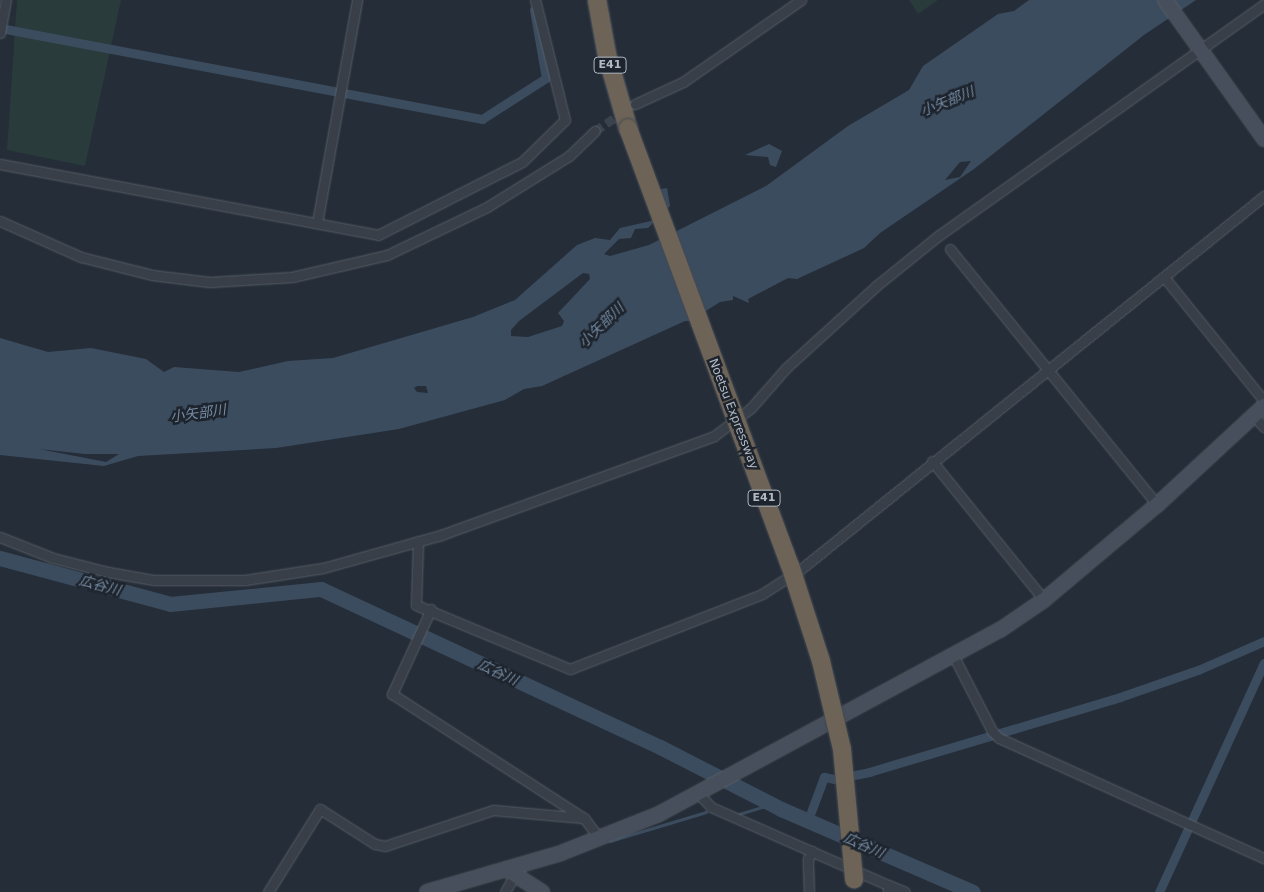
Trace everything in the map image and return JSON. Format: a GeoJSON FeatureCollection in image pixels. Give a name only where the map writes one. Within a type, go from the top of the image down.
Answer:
{"type":"FeatureCollection","features":[{"type":"Feature","properties":{"kind":"highway","name":"Noetsu Expressway"},"geometry":{"type":"LineString","coordinates":[[597,0],[607,55],[628,128],[786,556],[822,661],[842,749],[855,885]]}},
{"type":"Feature","properties":{"kind":"street"},"geometry":{"type":"LineString","coordinates":[[1,30],[6,0]]}},
{"type":"Feature","properties":{"kind":"street"},"geometry":{"type":"LineString","coordinates":[[317,223],[357,0]]}},
{"type":"Feature","properties":{"kind":"street"},"geometry":{"type":"LineString","coordinates":[[0,164],[378,235],[522,162],[564,120],[535,0]]}},
{"type":"Feature","properties":{"kind":"street"},"geometry":{"type":"LineString","coordinates":[[635,104],[683,82],[801,0]]}},
{"type":"Feature","properties":{"kind":"street"},"geometry":{"type":"LineString","coordinates":[[1165,0],[1264,139]]}},
{"type":"Feature","properties":{"kind":"street"},"geometry":{"type":"LineString","coordinates":[[0,538],[52,558],[108,572],[196,582],[245,580],[323,568],[418,541],[714,436],[751,408],[786,368],[876,286],[938,236],[1199,47],[1264,4]]}},
{"type":"Feature","properties":{"kind":"street"},"geometry":{"type":"LineString","coordinates":[[0,220],[81,257],[152,275],[210,282],[292,277],[386,255],[487,207],[569,156],[595,131]]}},
{"type":"Feature","properties":{"kind":"street"},"geometry":{"type":"LineString","coordinates":[[418,541],[416,605],[431,609],[570,669],[762,594],[801,569],[932,461],[1048,371],[1264,196]]}},
{"type":"Feature","properties":{"kind":"street"},"geometry":{"type":"LineString","coordinates":[[950,249],[1157,505]]}},
{"type":"Feature","properties":{"kind":"street"},"geometry":{"type":"LineString","coordinates":[[1164,277],[1264,401]]}},
{"type":"Feature","properties":{"kind":"street"},"geometry":{"type":"LineString","coordinates":[[427,892],[511,871],[659,814],[1000,630],[1044,600],[1157,505],[1259,411],[1264,427]]}},
{"type":"Feature","properties":{"kind":"street"},"geometry":{"type":"LineString","coordinates":[[932,461],[1044,600]]}},
{"type":"Feature","properties":{"kind":"street"},"geometry":{"type":"LineString","coordinates":[[431,609],[392,694],[584,818],[599,838]]}},
{"type":"Feature","properties":{"kind":"street"},"geometry":{"type":"LineString","coordinates":[[953,656],[992,731],[999,738],[1264,858]]}},
{"type":"Feature","properties":{"kind":"street"},"geometry":{"type":"LineString","coordinates":[[702,790],[711,807],[812,851],[888,888],[906,892]]}},
{"type":"Feature","properties":{"kind":"street"},"geometry":{"type":"LineString","coordinates":[[268,892],[320,809],[375,844],[385,846],[492,810],[584,818]]}},
{"type":"Feature","properties":{"kind":"street"},"geometry":{"type":"LineString","coordinates":[[809,892],[808,859],[812,851]]}},
{"type":"Feature","properties":{"kind":"street"},"geometry":{"type":"LineString","coordinates":[[505,892],[511,871]]}},
{"type":"Feature","properties":{"kind":"street"},"geometry":{"type":"LineString","coordinates":[[511,871],[542,892]]}},
{"type":"Feature","properties":{"kind":"shaded area"},"geometry":{"type":"Polygon","coordinates":[[[17,0],[121,0],[85,166],[7,150],[17,0]]]}},
{"type":"Feature","properties":{"kind":"shaded area"},"geometry":{"type":"Polygon","coordinates":[[[909,0],[938,0],[918,14],[909,0]]]}},
{"type":"Feature","properties":{"kind":"water","name":"小矢部川"},"geometry":{"type":"Polygon","coordinates":[[[1029,0],[1196,0],[1144,35],[974,169],[880,233],[864,248],[797,279],[788,278],[748,299],[749,303],[733,296],[733,300],[720,302],[690,321],[685,321],[542,386],[524,389],[505,400],[399,429],[276,448],[138,456],[104,466],[0,455],[0,338],[48,352],[91,348],[146,359],[164,372],[174,367],[239,372],[288,361],[333,358],[473,317],[515,300],[577,245],[595,238],[610,240],[620,228],[651,221],[666,204],[651,191],[667,188],[670,206],[648,228],[635,229],[631,238],[619,239],[604,254],[610,256],[649,245],[766,186],[848,126],[909,90],[923,66],[998,14],[1014,11],[1029,0]],[[971,161],[960,162],[945,180],[960,177],[971,161]],[[583,273],[519,321],[511,330],[511,336],[528,337],[562,326],[564,321],[558,313],[590,279],[589,274],[583,273]],[[426,386],[414,388],[417,392],[428,393],[426,386]],[[39,449],[106,462],[119,454],[85,454],[39,449]]]}},
{"type":"Feature","properties":{"kind":"water"},"geometry":{"type":"Polygon","coordinates":[[[769,144],[782,151],[776,167],[770,165],[768,157],[745,155],[769,144]]]}},
{"type":"Feature","properties":{"kind":"waterway"},"geometry":{"type":"LineString","coordinates":[[0,28],[482,119],[546,78],[534,10]]}},
{"type":"Feature","properties":{"kind":"waterway","name":"広谷川"},"geometry":{"type":"LineString","coordinates":[[0,558],[170,604],[321,589],[660,747],[781,809],[973,892]]}},
{"type":"Feature","properties":{"kind":"waterway"},"geometry":{"type":"LineString","coordinates":[[808,820],[824,777],[834,779],[869,772],[1120,697],[1198,670],[1264,641]]}},
{"type":"Feature","properties":{"kind":"waterway"},"geometry":{"type":"LineString","coordinates":[[1159,892],[1264,663]]}},
{"type":"Feature","properties":{"kind":"waterway"},"geometry":{"type":"LineString","coordinates":[[736,815],[773,804]]}},
{"type":"Feature","properties":{"kind":"waterway"},"geometry":{"type":"LineString","coordinates":[[610,841],[706,812]]}},
{"type":"Feature","properties":{"kind":"tunnel"},"geometry":{"type":"LineString","coordinates":[[595,131],[635,104]]}}]}
